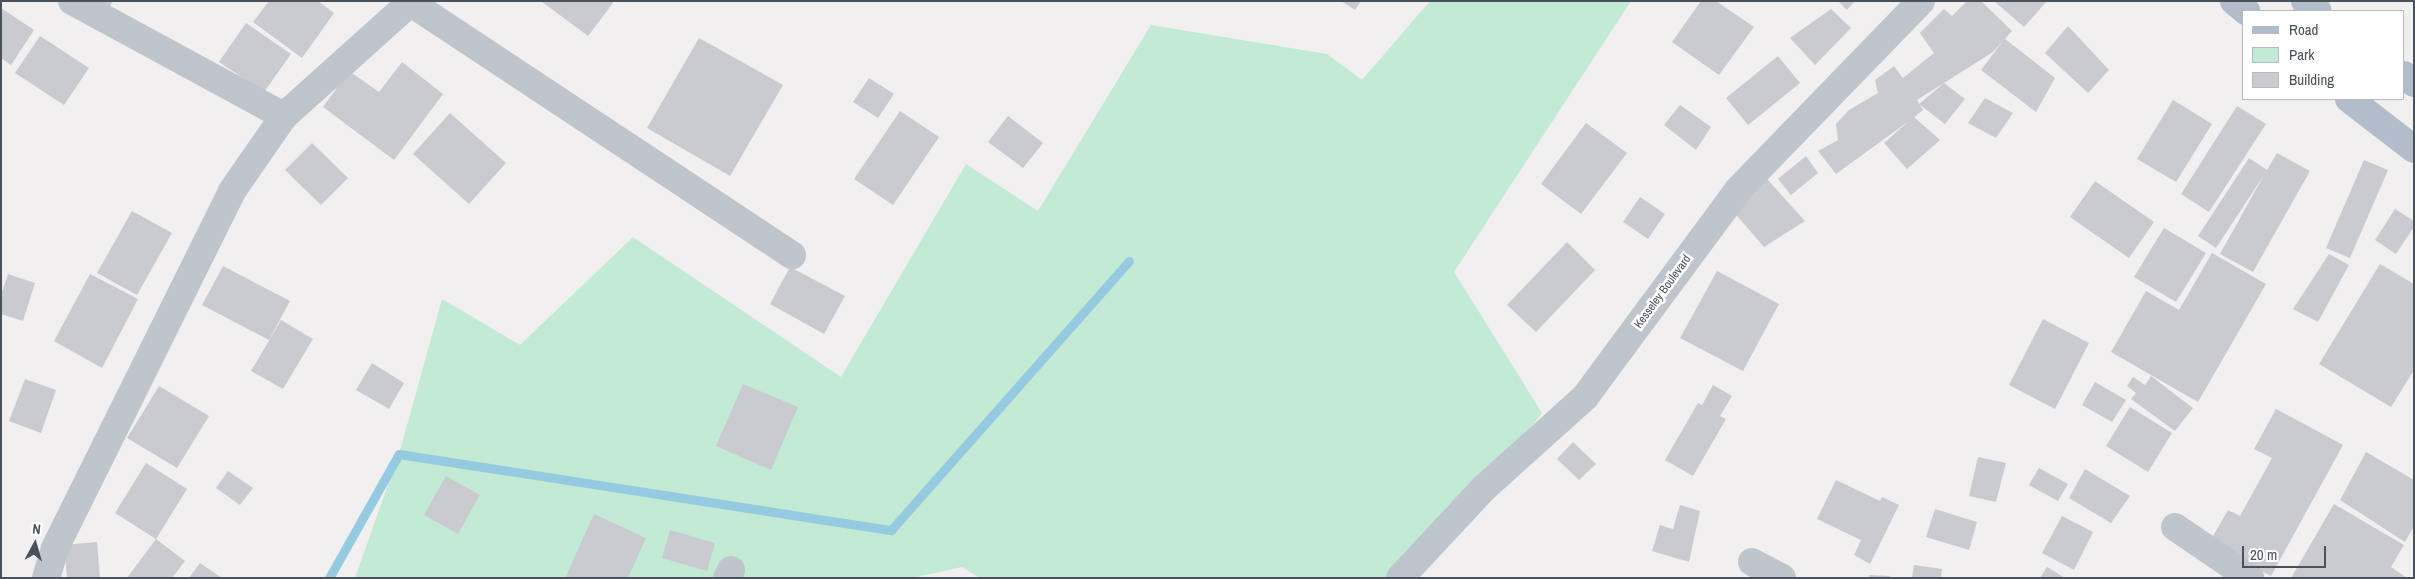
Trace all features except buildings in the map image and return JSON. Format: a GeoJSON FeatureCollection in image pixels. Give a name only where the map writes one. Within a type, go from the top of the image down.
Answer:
{"type":"FeatureCollection","features":[{"type":"Feature","properties":{"kind":"main road"},"geometry":{"type":"LineString","coordinates":[[2234,1],[2245,10]]}},
{"type":"Feature","properties":{"kind":"main road"},"geometry":{"type":"LineString","coordinates":[[2305,1],[2317,10]]}},
{"type":"Feature","properties":{"kind":"main road"},"geometry":{"type":"LineString","coordinates":[[2350,100],[2414,149]]}},
{"type":"Feature","properties":{"kind":"street"},"geometry":{"type":"LineString","coordinates":[[72,1],[284,116]]}},
{"type":"Feature","properties":{"kind":"street","name":"Kesseley Boulevard"},"geometry":{"type":"LineString","coordinates":[[1400,578],[1484,488],[1585,397],[1738,190],[1920,1]]}},
{"type":"Feature","properties":{"kind":"street"},"geometry":{"type":"LineString","coordinates":[[46,578],[55,548],[232,191],[284,116],[411,2],[792,255]]}},
{"type":"Feature","properties":{"kind":"street"},"geometry":{"type":"LineString","coordinates":[[2176,527],[2250,578]]}},
{"type":"Feature","properties":{"kind":"street"},"geometry":{"type":"LineString","coordinates":[[1752,562],[1782,578]]}},
{"type":"Feature","properties":{"kind":"green space"},"geometry":{"type":"Polygon","coordinates":[[[1430,1],[1631,1],[1454,272],[1542,413],[1484,488],[1400,578],[980,578],[962,567],[912,578],[355,578],[399,454],[442,299],[520,345],[633,237],[841,377],[966,164],[1038,211],[1151,25],[1327,54],[1362,80],[1430,1]]]}},
{"type":"Feature","properties":{"kind":"waterway"},"geometry":{"type":"LineString","coordinates":[[329,578],[399,454],[891,530],[1129,261]]}}]}
